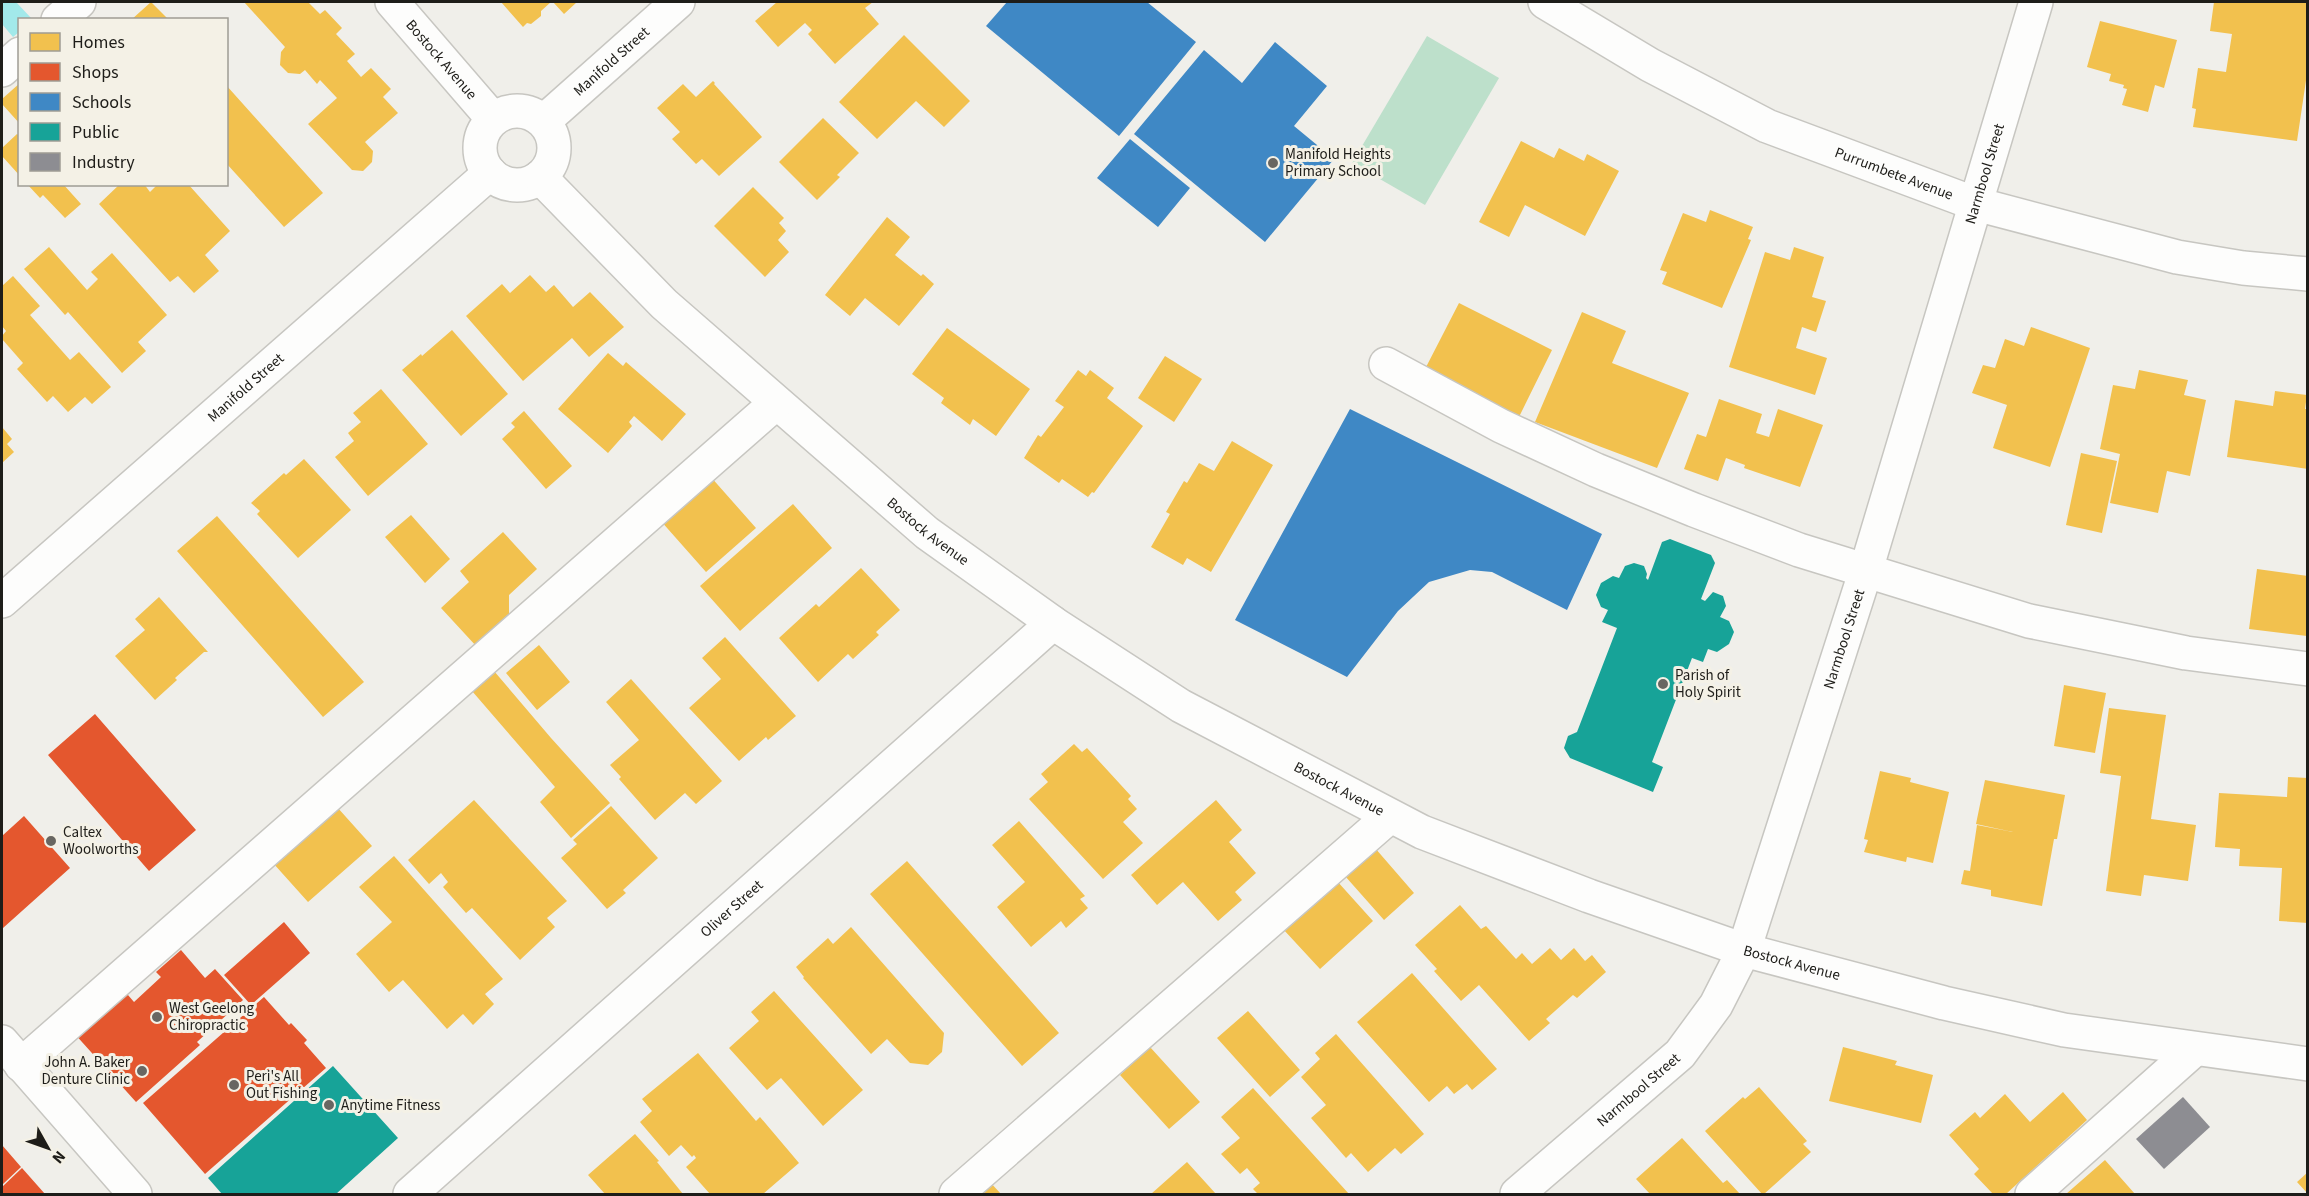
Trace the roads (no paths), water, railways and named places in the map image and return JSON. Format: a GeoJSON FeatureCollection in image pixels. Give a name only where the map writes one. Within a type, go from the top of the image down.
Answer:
{"type":"FeatureCollection","features":[{"type":"Feature","properties":{"kind":"street"},"geometry":{"type":"LineString","coordinates":[[60,18],[79,2]]}},
{"type":"Feature","properties":{"kind":"street","name":"Bostock Avenue"},"geometry":{"type":"LineString","coordinates":[[392,2],[493,119]]}},
{"type":"Feature","properties":{"kind":"street","name":"Manifold Street"},"geometry":{"type":"LineString","coordinates":[[544,121],[678,2]]}},
{"type":"Feature","properties":{"kind":"street","name":"Purrumbete Avenue"},"geometry":{"type":"LineString","coordinates":[[1545,2],[1650,65],[1767,126],[1976,204],[2177,257],[2243,268],[2307,274]]}},
{"type":"Feature","properties":{"kind":"street","name":"Narmbool Street"},"geometry":{"type":"LineString","coordinates":[[1517,1194],[1680,1054],[1716,1005],[1744,950],[1866,570],[2036,2]]}},
{"type":"Feature","properties":{"kind":"street"},"geometry":{"type":"LineString","coordinates":[[2,70],[18,56]]}},
{"type":"Feature","properties":{"kind":"street"},"geometry":{"type":"LineString","coordinates":[[524,111],[544,121],[551,131],[555,144],[554,156],[549,168],[540,177],[531,183],[520,185],[498,181],[490,173],[483,163],[480,151],[481,139],[493,119],[503,113],[524,111]]}},
{"type":"Feature","properties":{"kind":"street","name":"Manifold Street"},"geometry":{"type":"LineString","coordinates":[[2,601],[490,173]]}},
{"type":"Feature","properties":{"kind":"street","name":"Bostock Avenue"},"geometry":{"type":"LineString","coordinates":[[540,177],[664,304],[927,533],[1053,623],[1180,706],[1390,816],[1422,832],[1589,896],[1744,950],[1944,1004],[2064,1030],[2307,1064]]}},
{"type":"Feature","properties":{"kind":"street"},"geometry":{"type":"LineString","coordinates":[[1386,364],[1501,426],[1596,470],[1799,550],[2029,621],[2186,653],[2307,669]]}},
{"type":"Feature","properties":{"kind":"street"},"geometry":{"type":"LineString","coordinates":[[135,1194],[7,1048],[776,403]]}},
{"type":"Feature","properties":{"kind":"street","name":"Oliver Street"},"geometry":{"type":"LineString","coordinates":[[410,1194],[1053,623]]}},
{"type":"Feature","properties":{"kind":"street"},"geometry":{"type":"LineString","coordinates":[[956,1194],[1390,816]]}},
{"type":"Feature","properties":{"kind":"street"},"geometry":{"type":"LineString","coordinates":[[2032,1194],[2195,1049]]}},
{"type":"Feature","properties":{"kind":"water"},"geometry":{"type":"Polygon","coordinates":[[[2,2],[16,2],[31,18],[18,18],[18,33],[13,37],[2,24],[2,2]]]}},
{"type":"Feature","properties":{"kind":"place","name":"Manifold Heights Primary School"},"geometry":{"type":"Point","coordinates":[1273,163]}},
{"type":"Feature","properties":{"kind":"place","name":"Parish of Holy Spirit"},"geometry":{"type":"Point","coordinates":[1663,684]}},
{"type":"Feature","properties":{"kind":"place","name":"Caltex Woolworths"},"geometry":{"type":"Point","coordinates":[51,841]}},
{"type":"Feature","properties":{"kind":"place","name":"West Geelong Chiropractic"},"geometry":{"type":"Point","coordinates":[157,1017]}},
{"type":"Feature","properties":{"kind":"place","name":"John A. Baker Denture Clinic"},"geometry":{"type":"Point","coordinates":[142,1071]}},
{"type":"Feature","properties":{"kind":"place","name":"Peri's All Out Fishing"},"geometry":{"type":"Point","coordinates":[234,1085]}},
{"type":"Feature","properties":{"kind":"place","name":"Anytime Fitness"},"geometry":{"type":"Point","coordinates":[329,1105]}}]}
